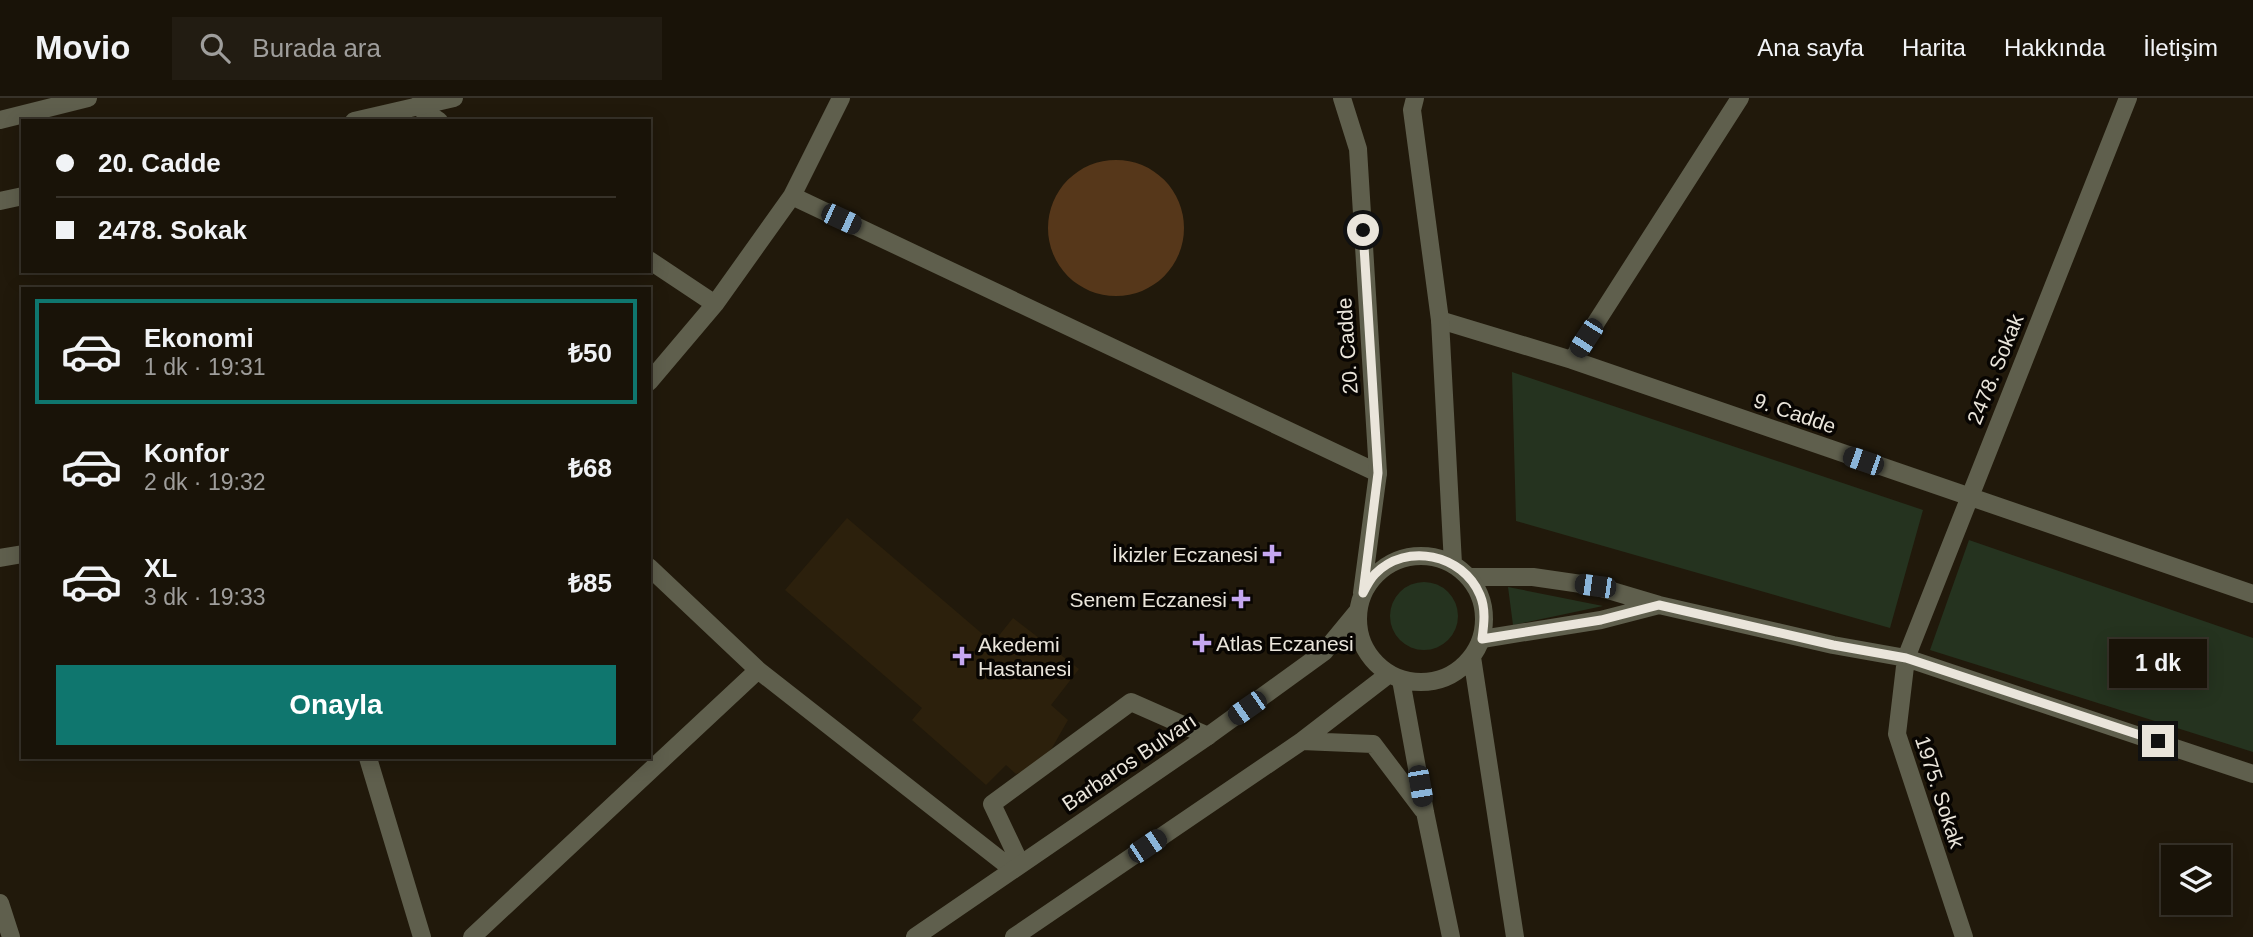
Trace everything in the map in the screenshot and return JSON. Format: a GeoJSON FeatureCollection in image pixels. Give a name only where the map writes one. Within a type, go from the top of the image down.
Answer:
{"type":"FeatureCollection","features":[{"type":"Feature","properties":{"kind":"street"},"geometry":{"type":"LineString","coordinates":[[0,120],[88,98]]}},
{"type":"Feature","properties":{"kind":"street"},"geometry":{"type":"LineString","coordinates":[[362,119],[454,98]]}},
{"type":"Feature","properties":{"kind":"street"},"geometry":{"type":"LineString","coordinates":[[651,380],[715,304],[792,196],[841,98]]}},
{"type":"Feature","properties":{"kind":"street","name":"20. Cadde"},"geometry":{"type":"LineString","coordinates":[[1342,98],[1358,149],[1378,473],[1363,593]]}},
{"type":"Feature","properties":{"kind":"street"},"geometry":{"type":"LineString","coordinates":[[1415,98],[1412,110],[1440,320],[1453,564]]}},
{"type":"Feature","properties":{"kind":"street"},"geometry":{"type":"LineString","coordinates":[[1572,360],[1740,98]]}},
{"type":"Feature","properties":{"kind":"street","name":"2478. Sokak"},"geometry":{"type":"LineString","coordinates":[[1906,658],[2128,98]]}},
{"type":"Feature","properties":{"kind":"street"},"geometry":{"type":"LineString","coordinates":[[417,106],[436,119]]}},
{"type":"Feature","properties":{"kind":"street"},"geometry":{"type":"LineString","coordinates":[[0,201],[21,196]]}},
{"type":"Feature","properties":{"kind":"street"},"geometry":{"type":"LineString","coordinates":[[792,196],[1378,473]]}},
{"type":"Feature","properties":{"kind":"street"},"geometry":{"type":"LineString","coordinates":[[651,261],[715,304]]}},
{"type":"Feature","properties":{"kind":"street","name":"9. Cadde"},"geometry":{"type":"LineString","coordinates":[[1440,320],[1572,360],[2253,594]]}},
{"type":"Feature","properties":{"kind":"street"},"geometry":{"type":"LineString","coordinates":[[0,558],[21,554]]}},
{"type":"Feature","properties":{"kind":"street"},"geometry":{"type":"LineString","coordinates":[[1412,556],[1433,556],[1453,564],[1469,578],[1481,596],[1485,617],[1482,639],[1472,657],[1457,671],[1429,683],[1395,677],[1367,652],[1359,633],[1357,612],[1363,593],[1374,575],[1391,562],[1412,556]]}},
{"type":"Feature","properties":{"kind":"street"},"geometry":{"type":"LineString","coordinates":[[651,570],[758,670],[1016,866]]}},
{"type":"Feature","properties":{"kind":"street"},"geometry":{"type":"LineString","coordinates":[[1469,578],[1533,577],[1595,586],[1659,605],[1833,645],[1906,658],[2253,774]]}},
{"type":"Feature","properties":{"kind":"street"},"geometry":{"type":"LineString","coordinates":[[1482,639],[1601,620],[1659,605]]}},
{"type":"Feature","properties":{"kind":"street","name":"Barbaros Bulvarı"},"geometry":{"type":"LineString","coordinates":[[915,937],[1208,736],[1324,652],[1357,612]]}},
{"type":"Feature","properties":{"kind":"street"},"geometry":{"type":"LineString","coordinates":[[1472,657],[1516,937]]}},
{"type":"Feature","properties":{"kind":"street","name":"1975. Sokak"},"geometry":{"type":"LineString","coordinates":[[1906,658],[1897,734],[1964,937]]}},
{"type":"Feature","properties":{"kind":"street"},"geometry":{"type":"LineString","coordinates":[[472,937],[758,670]]}},
{"type":"Feature","properties":{"kind":"street"},"geometry":{"type":"LineString","coordinates":[[1014,937],[1395,677]]}},
{"type":"Feature","properties":{"kind":"street"},"geometry":{"type":"LineString","coordinates":[[1395,677],[1451,937]]}},
{"type":"Feature","properties":{"kind":"street"},"geometry":{"type":"LineString","coordinates":[[1016,866],[992,804],[1131,702],[1208,736]]}},
{"type":"Feature","properties":{"kind":"street"},"geometry":{"type":"LineString","coordinates":[[1302,741],[1373,744],[1424,812]]}},
{"type":"Feature","properties":{"kind":"street"},"geometry":{"type":"LineString","coordinates":[[368,759],[422,937]]}},
{"type":"Feature","properties":{"kind":"street"},"geometry":{"type":"LineString","coordinates":[[0,904],[11,937]]}},
{"type":"Feature","properties":{"kind":"shaded area","name":"Akedemi Hastanesi"},"geometry":{"type":"Polygon","coordinates":[[[847,518],[993,643],[1013,618],[1079,669],[1051,705],[1068,720],[1052,748],[1036,766],[1016,774],[1006,765],[986,785],[912,720],[922,708],[785,590],[847,518]]]}},
{"type":"Feature","properties":{"kind":"green space"},"geometry":{"type":"Polygon","coordinates":[[[1512,372],[1923,510],[1890,628],[1516,521],[1512,372]]]}},
{"type":"Feature","properties":{"kind":"green space"},"geometry":{"type":"Polygon","coordinates":[[[1969,540],[2253,638],[2253,752],[1930,650],[1969,540]]]}},
{"type":"Feature","properties":{"kind":"green space"},"geometry":{"type":"Polygon","coordinates":[[[1431,582],[1452,597],[1458,609],[1456,629],[1448,640],[1431,650],[1417,650],[1400,640],[1392,629],[1390,609],[1400,592],[1411,584],[1431,582]]]}},
{"type":"Feature","properties":{"kind":"green space"},"geometry":{"type":"Polygon","coordinates":[[[1508,587],[1603,606],[1513,625],[1508,587]]]}},
{"type":"Feature","properties":{"kind":"building"},"geometry":{"type":"Polygon","coordinates":[[[1116,160],[1142,165],[1164,180],[1179,202],[1184,228],[1179,254],[1164,276],[1142,291],[1116,296],[1090,291],[1068,276],[1053,254],[1048,228],[1053,202],[1068,180],[1090,165],[1116,160]]]}},
{"type":"Feature","properties":{"kind":"place","name":"İkizler Eczanesi"},"geometry":{"type":"Point","coordinates":[1272,554]}},
{"type":"Feature","properties":{"kind":"place","name":"Senem Eczanesi"},"geometry":{"type":"Point","coordinates":[1241,599]}},
{"type":"Feature","properties":{"kind":"place","name":"Atlas Eczanesi"},"geometry":{"type":"Point","coordinates":[1202,643]}},
{"type":"Feature","properties":{"kind":"place","name":"Akedemi Hastanesi"},"geometry":{"type":"Point","coordinates":[962,656]}},
{"type":"Feature","properties":{"kind":"route"},"geometry":{"type":"LineString","coordinates":[[1363,230],[1378,473],[1363,593],[1374,575],[1391,562],[1412,556],[1433,556],[1453,564],[1469,578],[1481,596],[1485,617],[1482,639],[1601,620],[1659,605],[1833,645],[1906,658],[2158,741]]}}]}
